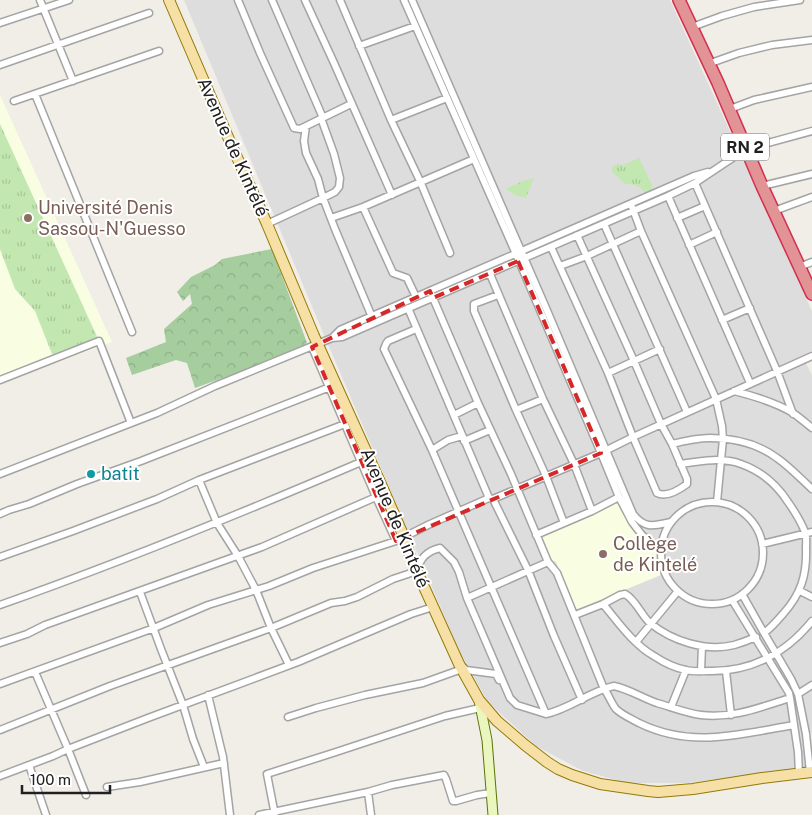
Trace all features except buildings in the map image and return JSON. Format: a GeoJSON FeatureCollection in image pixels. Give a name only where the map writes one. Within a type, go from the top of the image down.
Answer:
{"type":"FeatureCollection","features":[{"type":"Feature","properties":{"kind":"highway","name":"RN 2"},"geometry":{"type":"LineString","coordinates":[[679,0],[730,109],[762,186],[812,294]]}},
{"type":"Feature","properties":{"kind":"main road","name":"Avenue de Kintélé"},"geometry":{"type":"LineString","coordinates":[[169,0],[267,224],[315,345],[380,482],[400,539],[410,556],[479,704],[547,762],[572,775],[600,784],[658,792],[693,789],[811,772]]}},
{"type":"Feature","properties":{"kind":"street"},"geometry":{"type":"LineString","coordinates":[[40,0],[73,81]]}},
{"type":"Feature","properties":{"kind":"street"},"geometry":{"type":"LineString","coordinates":[[0,23],[69,0]]}},
{"type":"Feature","properties":{"kind":"street"},"geometry":{"type":"LineString","coordinates":[[238,0],[294,128],[300,129],[351,104]]}},
{"type":"Feature","properties":{"kind":"street"},"geometry":{"type":"LineString","coordinates":[[267,224],[335,192],[339,187],[340,178],[322,118],[272,0]]}},
{"type":"Feature","properties":{"kind":"street"},"geometry":{"type":"LineString","coordinates":[[305,0],[392,195]]}},
{"type":"Feature","properties":{"kind":"street"},"geometry":{"type":"LineString","coordinates":[[340,0],[450,254]]}},
{"type":"Feature","properties":{"kind":"street"},"geometry":{"type":"LineString","coordinates":[[404,0],[474,159],[519,253]]}},
{"type":"Feature","properties":{"kind":"street"},"geometry":{"type":"LineString","coordinates":[[412,0],[603,452],[633,514],[639,521],[649,526],[671,522]]}},
{"type":"Feature","properties":{"kind":"street"},"geometry":{"type":"LineString","coordinates":[[692,28],[722,16],[800,0]]}},
{"type":"Feature","properties":{"kind":"street"},"geometry":{"type":"LineString","coordinates":[[0,65],[148,13]]}},
{"type":"Feature","properties":{"kind":"street"},"geometry":{"type":"LineString","coordinates":[[359,46],[415,26]]}},
{"type":"Feature","properties":{"kind":"street"},"geometry":{"type":"LineString","coordinates":[[708,64],[739,52],[772,45],[812,40]]}},
{"type":"Feature","properties":{"kind":"street"},"geometry":{"type":"LineString","coordinates":[[14,101],[159,52]]}},
{"type":"Feature","properties":{"kind":"street"},"geometry":{"type":"LineString","coordinates":[[730,109],[754,100],[812,87]]}},
{"type":"Feature","properties":{"kind":"street"},"geometry":{"type":"LineString","coordinates":[[35,94],[132,332]]}},
{"type":"Feature","properties":{"kind":"street"},"geometry":{"type":"LineString","coordinates":[[391,120],[447,98]]}},
{"type":"Feature","properties":{"kind":"street"},"geometry":{"type":"LineString","coordinates":[[306,126],[304,141],[306,153],[372,317]]}},
{"type":"Feature","properties":{"kind":"street"},"geometry":{"type":"LineString","coordinates":[[332,338],[340,330],[416,297],[432,294],[490,274],[668,196],[696,183],[746,149],[812,130]]}},
{"type":"Feature","properties":{"kind":"street"},"geometry":{"type":"LineString","coordinates":[[332,218],[392,195],[420,181],[474,159]]}},
{"type":"Feature","properties":{"kind":"street"},"geometry":{"type":"LineString","coordinates":[[0,474],[157,413],[214,386],[332,338],[342,337],[408,308],[432,294],[519,253],[694,176],[714,170]]}},
{"type":"Feature","properties":{"kind":"street"},"geometry":{"type":"LineString","coordinates":[[762,186],[812,174]]}},
{"type":"Feature","properties":{"kind":"street"},"geometry":{"type":"LineString","coordinates":[[696,183],[777,371],[793,414]]}},
{"type":"Feature","properties":{"kind":"street"},"geometry":{"type":"LineString","coordinates":[[668,196],[750,383]]}},
{"type":"Feature","properties":{"kind":"street"},"geometry":{"type":"LineString","coordinates":[[774,211],[812,197]]}},
{"type":"Feature","properties":{"kind":"street"},"geometry":{"type":"LineString","coordinates":[[631,204],[641,231],[716,399],[723,439],[718,502]]}},
{"type":"Feature","properties":{"kind":"street"},"geometry":{"type":"LineString","coordinates":[[678,218],[705,206]]}},
{"type":"Feature","properties":{"kind":"street"},"geometry":{"type":"LineString","coordinates":[[363,207],[393,273],[407,278],[416,297]]}},
{"type":"Feature","properties":{"kind":"street"},"geometry":{"type":"LineString","coordinates":[[604,224],[687,412]]}},
{"type":"Feature","properties":{"kind":"street"},"geometry":{"type":"LineString","coordinates":[[560,266],[587,256],[641,231]]}},
{"type":"Feature","properties":{"kind":"street"},"geometry":{"type":"LineString","coordinates":[[689,245],[717,232]]}},
{"type":"Feature","properties":{"kind":"street"},"geometry":{"type":"LineString","coordinates":[[551,247],[608,373],[632,437],[657,493],[663,495],[679,490],[687,484],[687,479],[577,235]]}},
{"type":"Feature","properties":{"kind":"street"},"geometry":{"type":"LineString","coordinates":[[799,267],[812,262]]}},
{"type":"Feature","properties":{"kind":"street"},"geometry":{"type":"LineString","coordinates":[[490,274],[543,399],[574,464],[592,511]]}},
{"type":"Feature","properties":{"kind":"street"},"geometry":{"type":"LineString","coordinates":[[432,294],[548,562],[557,573],[604,689],[617,709],[642,724],[666,734],[689,738],[741,735],[794,725]]}},
{"type":"Feature","properties":{"kind":"street"},"geometry":{"type":"LineString","coordinates":[[498,295],[474,304],[474,311],[546,476],[564,523]]}},
{"type":"Feature","properties":{"kind":"street"},"geometry":{"type":"LineString","coordinates":[[408,308],[463,438],[491,499],[528,570],[582,700]]}},
{"type":"Feature","properties":{"kind":"street"},"geometry":{"type":"LineString","coordinates":[[722,320],[750,308]]}},
{"type":"Feature","properties":{"kind":"street"},"geometry":{"type":"LineString","coordinates":[[416,329],[388,341],[384,349],[432,450],[546,714]]}},
{"type":"Feature","properties":{"kind":"street"},"geometry":{"type":"LineString","coordinates":[[0,380],[99,341],[131,423]]}},
{"type":"Feature","properties":{"kind":"street"},"geometry":{"type":"LineString","coordinates":[[315,345],[330,387],[376,497],[400,539]]}},
{"type":"Feature","properties":{"kind":"street"},"geometry":{"type":"LineString","coordinates":[[608,373],[660,349]]}},
{"type":"Feature","properties":{"kind":"street"},"geometry":{"type":"LineString","coordinates":[[0,684],[154,628],[208,604],[256,590],[313,568],[400,539],[430,524],[603,452],[632,437],[812,356]]}},
{"type":"Feature","properties":{"kind":"street"},"geometry":{"type":"LineString","coordinates":[[0,514],[330,387]]}},
{"type":"Feature","properties":{"kind":"street"},"geometry":{"type":"LineString","coordinates":[[734,391],[768,402],[793,414],[812,428]]}},
{"type":"Feature","properties":{"kind":"street"},"geometry":{"type":"LineString","coordinates":[[516,410],[543,399]]}},
{"type":"Feature","properties":{"kind":"street"},"geometry":{"type":"LineString","coordinates":[[454,414],[478,403]]}},
{"type":"Feature","properties":{"kind":"street"},"geometry":{"type":"LineString","coordinates":[[0,557],[158,499],[199,480],[345,424]]}},
{"type":"Feature","properties":{"kind":"street"},"geometry":{"type":"LineString","coordinates":[[432,450],[448,440],[463,438],[490,430]]}},
{"type":"Feature","properties":{"kind":"street"},"geometry":{"type":"LineString","coordinates":[[672,444],[700,438],[744,442],[776,457],[812,489]]}},
{"type":"Feature","properties":{"kind":"street"},"geometry":{"type":"LineString","coordinates":[[603,452],[619,497],[632,522],[650,542],[661,547]]}},
{"type":"Feature","properties":{"kind":"street"},"geometry":{"type":"LineString","coordinates":[[680,464],[721,460],[741,464],[761,473],[784,495],[809,533],[804,577],[800,591],[789,608],[764,633]]}},
{"type":"Feature","properties":{"kind":"street"},"geometry":{"type":"LineString","coordinates":[[0,605],[218,523],[361,462]]}},
{"type":"Feature","properties":{"kind":"street"},"geometry":{"type":"LineString","coordinates":[[199,480],[218,523],[256,590],[271,628],[289,665]]}},
{"type":"Feature","properties":{"kind":"street"},"geometry":{"type":"LineString","coordinates":[[0,643],[262,547],[376,497]]}},
{"type":"Feature","properties":{"kind":"street"},"geometry":{"type":"LineString","coordinates":[[536,535],[619,497]]}},
{"type":"Feature","properties":{"kind":"street"},"geometry":{"type":"LineString","coordinates":[[718,502],[734,506],[747,515],[757,528],[762,544],[763,558],[760,572],[742,594],[732,600],[718,604],[704,604],[690,599],[678,591],[668,580],[662,566],[661,547],[671,522],[684,510],[700,503],[718,502]]}},
{"type":"Feature","properties":{"kind":"street"},"geometry":{"type":"LineString","coordinates":[[762,544],[809,533]]}},
{"type":"Feature","properties":{"kind":"street"},"geometry":{"type":"LineString","coordinates":[[0,730],[110,686],[271,628],[331,603],[357,597],[417,571],[419,562],[426,555],[432,550],[440,548],[454,562],[459,572],[510,698]]}},
{"type":"Feature","properties":{"kind":"street"},"geometry":{"type":"LineString","coordinates":[[468,598],[548,562]]}},
{"type":"Feature","properties":{"kind":"street"},"geometry":{"type":"LineString","coordinates":[[636,642],[678,591]]}},
{"type":"Feature","properties":{"kind":"street"},"geometry":{"type":"LineString","coordinates":[[800,591],[812,597]]}},
{"type":"Feature","properties":{"kind":"street"},"geometry":{"type":"LineString","coordinates":[[140,592],[184,705],[193,739],[204,766]]}},
{"type":"Feature","properties":{"kind":"street"},"geometry":{"type":"LineString","coordinates":[[742,594],[792,679],[798,694],[811,772]]}},
{"type":"Feature","properties":{"kind":"street"},"geometry":{"type":"LineString","coordinates":[[575,615],[620,595],[627,595],[651,624],[673,638],[690,644],[702,646],[732,645],[756,637]]}},
{"type":"Feature","properties":{"kind":"street"},"geometry":{"type":"LineString","coordinates":[[732,600],[756,637],[790,698],[798,752],[799,774]]}},
{"type":"Feature","properties":{"kind":"street"},"geometry":{"type":"LineString","coordinates":[[603,604],[636,642],[653,656],[686,670],[726,672],[748,666],[768,658],[786,647],[812,621]]}},
{"type":"Feature","properties":{"kind":"street"},"geometry":{"type":"LineString","coordinates":[[0,776],[289,665],[411,614],[433,607]]}},
{"type":"Feature","properties":{"kind":"street"},"geometry":{"type":"LineString","coordinates":[[701,671],[702,646]]}},
{"type":"Feature","properties":{"kind":"street"},"geometry":{"type":"LineString","coordinates":[[288,717],[365,695],[423,683],[460,666],[466,670],[496,674],[510,698],[517,705],[546,714],[560,711],[614,686],[671,707],[710,716],[731,715],[790,698]]}},
{"type":"Feature","properties":{"kind":"street"},"geometry":{"type":"LineString","coordinates":[[671,707],[686,670]]}},
{"type":"Feature","properties":{"kind":"street"},"geometry":{"type":"LineString","coordinates":[[34,672],[68,749],[86,796]]}},
{"type":"Feature","properties":{"kind":"street"},"geometry":{"type":"LineString","coordinates":[[726,672],[731,715]]}},
{"type":"Feature","properties":{"kind":"street"},"geometry":{"type":"LineString","coordinates":[[798,694],[812,685]]}},
{"type":"Feature","properties":{"kind":"street"},"geometry":{"type":"LineString","coordinates":[[208,695],[224,763],[230,815]]}},
{"type":"Feature","properties":{"kind":"street"},"geometry":{"type":"LineString","coordinates":[[275,814],[267,774],[479,704],[487,740],[493,815]]}},
{"type":"Feature","properties":{"kind":"street"},"geometry":{"type":"LineString","coordinates":[[107,787],[140,782],[224,763]]}},
{"type":"Feature","properties":{"kind":"street"},"geometry":{"type":"LineString","coordinates":[[29,765],[46,815]]}},
{"type":"Feature","properties":{"kind":"street"},"geometry":{"type":"LineString","coordinates":[[259,815],[275,814],[392,785],[444,775],[453,801],[491,793]]}},
{"type":"Feature","properties":{"kind":"street"},"geometry":{"type":"LineString","coordinates":[[368,792],[371,815]]}},
{"type":"Feature","properties":{"kind":"highlighted area"},"geometry":{"type":"Polygon","coordinates":[[[518,261],[601,453],[396,541],[312,347],[430,291],[433,298],[518,261]]]}},
{"type":"Feature","properties":{"kind":"shaded area"},"geometry":{"type":"Polygon","coordinates":[[[184,0],[670,0],[812,311],[812,351],[802,356],[812,375],[812,732],[807,735],[811,767],[688,783],[627,783],[583,771],[536,746],[488,702],[461,655],[324,335],[184,0]]]}},
{"type":"Feature","properties":{"kind":"shaded area","name":"Université Denis Sassou-N'Guesso"},"geometry":{"type":"Polygon","coordinates":[[[0,95],[112,342],[0,384],[0,95]]]}},
{"type":"Feature","properties":{"kind":"shaded area","name":"Collège de Kintelé"},"geometry":{"type":"Polygon","coordinates":[[[618,500],[631,528],[644,541],[657,550],[661,575],[576,610],[556,562],[549,558],[540,536],[618,500]]]}},
{"type":"Feature","properties":{"kind":"green space"},"geometry":{"type":"Polygon","coordinates":[[[0,124],[99,341],[54,359],[35,311],[15,289],[0,249],[0,124]]]}},
{"type":"Feature","properties":{"kind":"green space"},"geometry":{"type":"Polygon","coordinates":[[[639,158],[653,187],[649,195],[645,194],[637,186],[625,184],[612,172],[612,167],[618,164],[623,165],[639,158]]]}},
{"type":"Feature","properties":{"kind":"green space"},"geometry":{"type":"Polygon","coordinates":[[[534,178],[526,198],[515,195],[505,189],[523,181],[534,178]]]}},
{"type":"Feature","properties":{"kind":"green space"},"geometry":{"type":"Polygon","coordinates":[[[272,249],[307,343],[296,351],[195,388],[187,363],[176,360],[132,375],[126,358],[166,342],[164,329],[192,304],[190,294],[183,301],[177,292],[191,277],[215,265],[222,259],[272,249]]]}},
{"type":"Feature","properties":{"kind":"place","name":"Université Denis Sassou-N'Guesso"},"geometry":{"type":"Point","coordinates":[28,218]}},
{"type":"Feature","properties":{"kind":"place","name":"batit"},"geometry":{"type":"Point","coordinates":[91,474]}},
{"type":"Feature","properties":{"kind":"place","name":"Collège de Kintelé"},"geometry":{"type":"Point","coordinates":[603,554]}}]}
